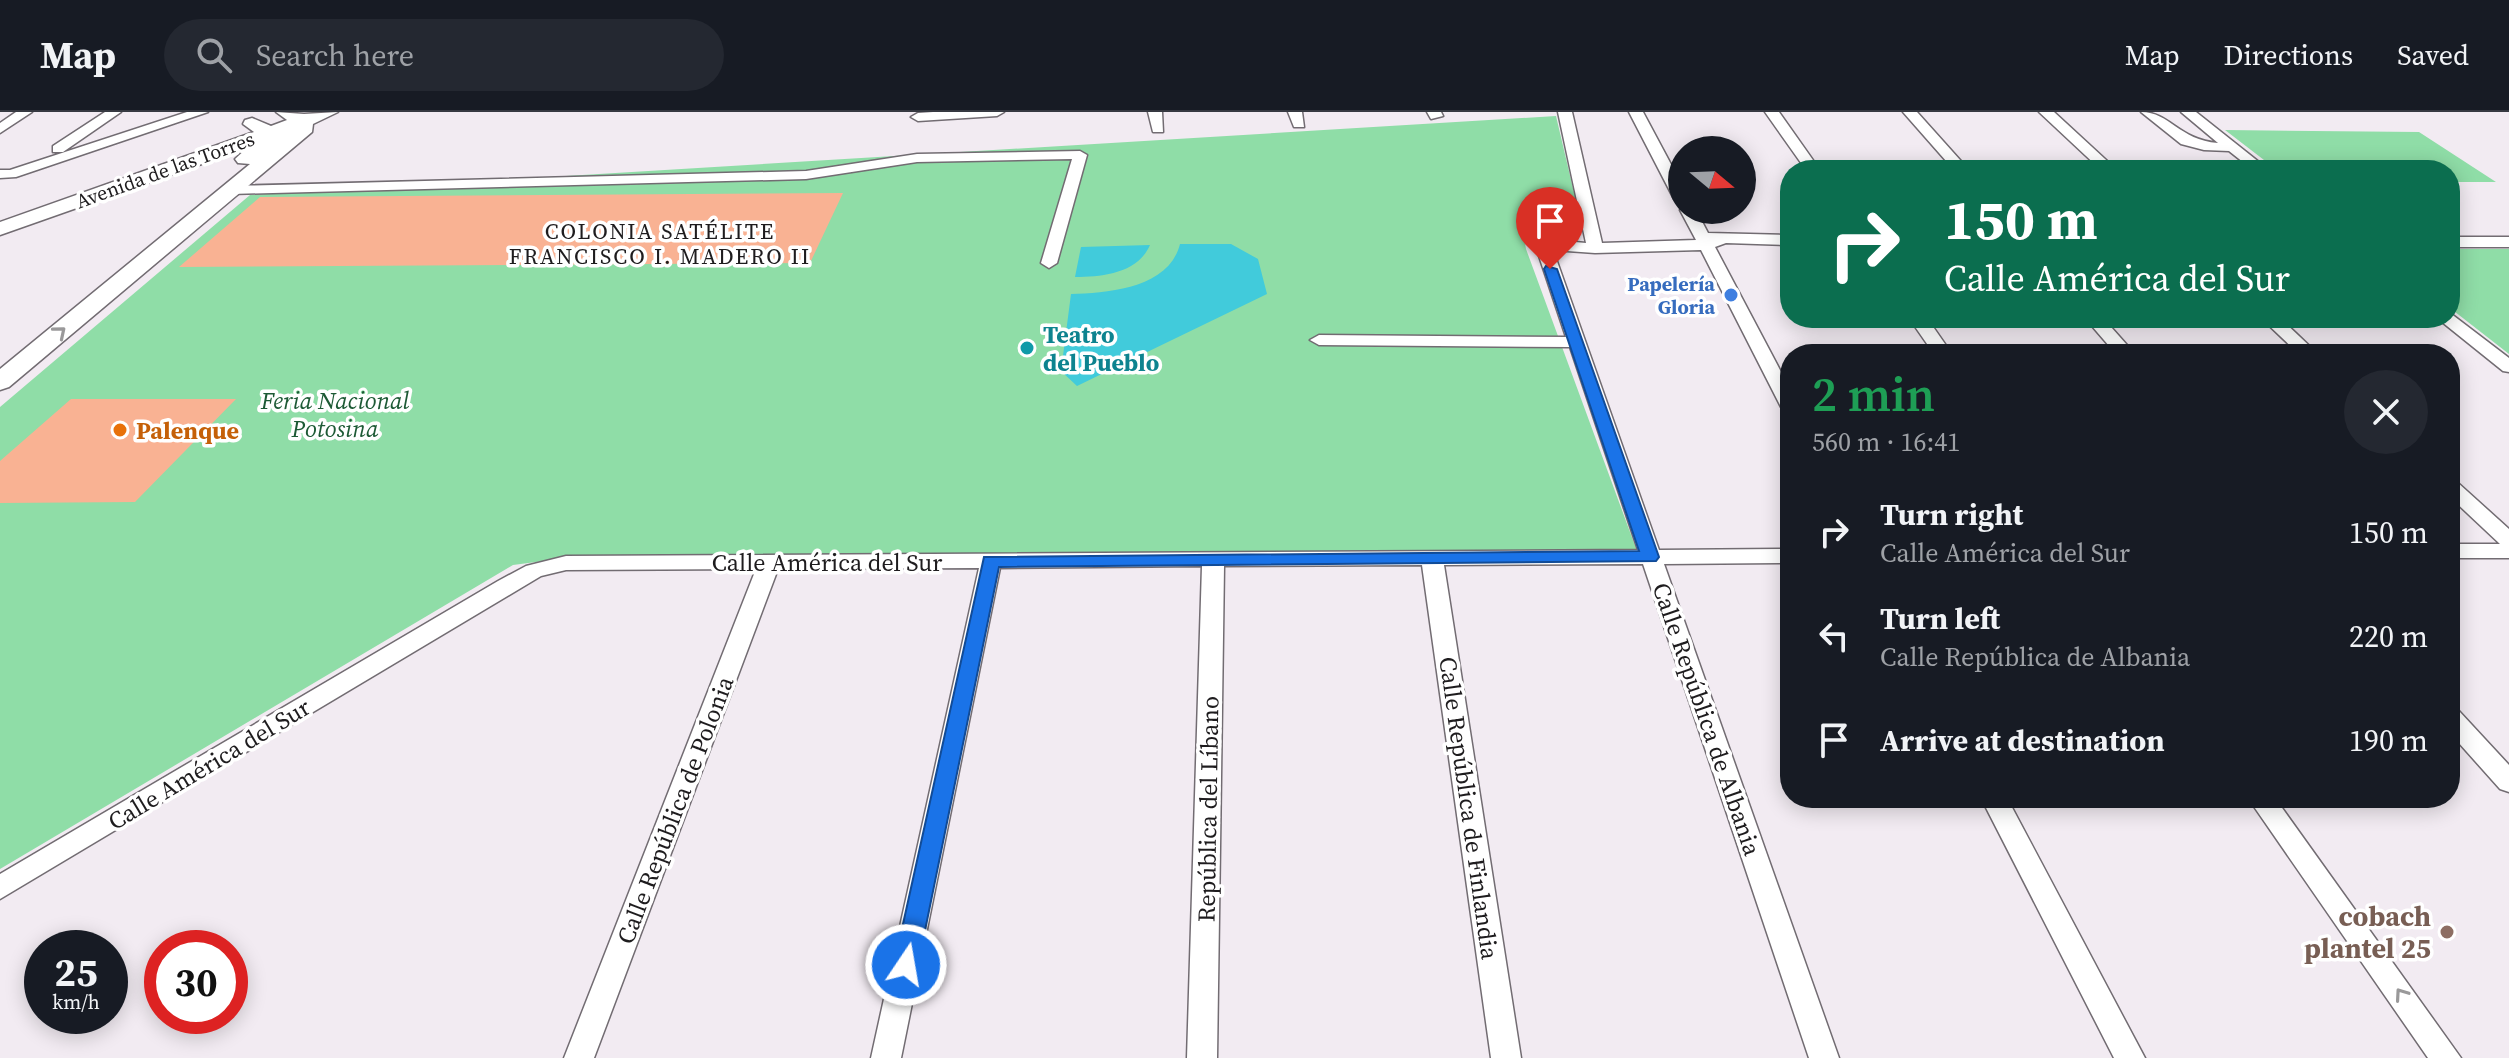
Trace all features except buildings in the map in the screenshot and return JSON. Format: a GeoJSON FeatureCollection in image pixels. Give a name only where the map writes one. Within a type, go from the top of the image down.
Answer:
{"type":"FeatureCollection","features":[{"type":"Feature","properties":{"kind":"street"},"geometry":{"type":"LineString","coordinates":[[0,129],[25,112]]}},
{"type":"Feature","properties":{"kind":"street"},"geometry":{"type":"LineString","coordinates":[[43,163],[42,159],[46,156],[114,112]]}},
{"type":"Feature","properties":{"kind":"street"},"geometry":{"type":"LineString","coordinates":[[0,174],[201,112]]}},
{"type":"Feature","properties":{"kind":"street","name":"Avenida de las Torres"},"geometry":{"type":"LineString","coordinates":[[0,211],[91,188],[261,129],[292,115],[329,112]]}},
{"type":"Feature","properties":{"kind":"street"},"geometry":{"type":"LineString","coordinates":[[207,190],[806,175],[918,133],[997,112]]}},
{"type":"Feature","properties":{"kind":"street"},"geometry":{"type":"LineString","coordinates":[[1155,112],[1158,129]]}},
{"type":"Feature","properties":{"kind":"street"},"geometry":{"type":"LineString","coordinates":[[1565,112],[1594,244],[1780,240]]}},
{"type":"Feature","properties":{"kind":"street"},"geometry":{"type":"LineString","coordinates":[[1636,112],[1668,173]]}},
{"type":"Feature","properties":{"kind":"street"},"geometry":{"type":"LineString","coordinates":[[1772,112],[1806,160]]}},
{"type":"Feature","properties":{"kind":"street"},"geometry":{"type":"LineString","coordinates":[[1910,112],[1953,160]]}},
{"type":"Feature","properties":{"kind":"street"},"geometry":{"type":"LineString","coordinates":[[2046,112],[2099,160]]}},
{"type":"Feature","properties":{"kind":"street"},"geometry":{"type":"LineString","coordinates":[[2148,112],[2181,141],[2195,147],[2233,147]]}},
{"type":"Feature","properties":{"kind":"street"},"geometry":{"type":"LineString","coordinates":[[2188,112],[2249,160]]}},
{"type":"Feature","properties":{"kind":"street"},"geometry":{"type":"LineString","coordinates":[[0,382],[305,128],[292,115]]}},
{"type":"Feature","properties":{"kind":"street"},"geometry":{"type":"LineString","coordinates":[[0,357],[270,139],[261,129]]}},
{"type":"Feature","properties":{"kind":"street"},"geometry":{"type":"LineString","coordinates":[[918,133],[1080,155],[1049,263]]}},
{"type":"Feature","properties":{"kind":"street","name":"Avenida de las Torres"},"geometry":{"type":"LineString","coordinates":[[0,229],[91,188]]}},
{"type":"Feature","properties":{"kind":"street"},"geometry":{"type":"LineString","coordinates":[[1698,224],[1710,241],[1780,386]]}},
{"type":"Feature","properties":{"kind":"street"},"geometry":{"type":"LineString","coordinates":[[2460,232],[2509,232]]}},
{"type":"Feature","properties":{"kind":"street"},"geometry":{"type":"LineString","coordinates":[[2460,242],[2509,242]]}},
{"type":"Feature","properties":{"kind":"street","name":"Calle República de Albania"},"geometry":{"type":"LineString","coordinates":[[1594,244],[1543,244],[1574,342],[1824,1058]]}},
{"type":"Feature","properties":{"kind":"street"},"geometry":{"type":"LineString","coordinates":[[2103,328],[2117,344]]}},
{"type":"Feature","properties":{"kind":"street"},"geometry":{"type":"LineString","coordinates":[[2281,328],[2298,344]]}},
{"type":"Feature","properties":{"kind":"street"},"geometry":{"type":"LineString","coordinates":[[2460,328],[2509,367]]}},
{"type":"Feature","properties":{"kind":"street"},"geometry":{"type":"LineString","coordinates":[[1319,340],[1574,342]]}},
{"type":"Feature","properties":{"kind":"street"},"geometry":{"type":"LineString","coordinates":[[2460,495],[2509,541]]}},
{"type":"Feature","properties":{"kind":"street"},"geometry":{"type":"LineString","coordinates":[[2460,551],[2509,551]]}},
{"type":"Feature","properties":{"kind":"street","name":"Calle América del Sur"},"geometry":{"type":"LineString","coordinates":[[0,888],[534,571],[566,563],[1780,556]]}},
{"type":"Feature","properties":{"kind":"street","name":"Calle República de Finlandia"},"geometry":{"type":"LineString","coordinates":[[1432,558],[1506,1058]]}},
{"type":"Feature","properties":{"kind":"street","name":"República del Líbano"},"geometry":{"type":"LineString","coordinates":[[1202,1058],[1213,560]]}},
{"type":"Feature","properties":{"kind":"street"},"geometry":{"type":"LineString","coordinates":[[886,1058],[991,561]]}},
{"type":"Feature","properties":{"kind":"street","name":"Calle República de Polonia"},"geometry":{"type":"LineString","coordinates":[[579,1058],[770,562]]}},
{"type":"Feature","properties":{"kind":"street"},"geometry":{"type":"LineString","coordinates":[[2460,728],[2509,782]]}},
{"type":"Feature","properties":{"kind":"street"},"geometry":{"type":"LineString","coordinates":[[1999,808],[2130,1058]]}},
{"type":"Feature","properties":{"kind":"street"},"geometry":{"type":"LineString","coordinates":[[2268,808],[2446,1058]]}},
{"type":"Feature","properties":{"kind":"green space","name":"Feria Nacional Potosina"},"geometry":{"type":"Polygon","coordinates":[[[1556,116],[1580,218],[1521,222],[1526,249],[1637,551],[567,558],[513,565],[0,869],[0,407],[250,195],[1556,116]]]}},
{"type":"Feature","properties":{"kind":"green space"},"geometry":{"type":"Polygon","coordinates":[[[2225,130],[2419,132],[2496,182],[2460,182],[2460,160],[2264,160],[2225,130]]]}},
{"type":"Feature","properties":{"kind":"green space"},"geometry":{"type":"Polygon","coordinates":[[[2460,249],[2509,249],[2509,354],[2460,316],[2460,249]]]}},
{"type":"Feature","properties":{"kind":"water"},"geometry":{"type":"Polygon","coordinates":[[[1180,244],[1231,244],[1258,259],[1267,294],[1077,386],[1061,371],[1071,294],[1119,289],[1151,279],[1174,259],[1180,244]]]}},
{"type":"Feature","properties":{"kind":"water"},"geometry":{"type":"Polygon","coordinates":[[[1150,245],[1137,262],[1118,272],[1075,277],[1081,247],[1150,245]]]}},
{"type":"Feature","properties":{"kind":"place","name":"Papelería Gloria"},"geometry":{"type":"Point","coordinates":[1731,295]}},
{"type":"Feature","properties":{"kind":"place","name":"Teatro del Pueblo"},"geometry":{"type":"Point","coordinates":[1027,348]}},
{"type":"Feature","properties":{"kind":"place","name":"Palenque"},"geometry":{"type":"Point","coordinates":[120,430]}},
{"type":"Feature","properties":{"kind":"place","name":"cobach plantel 25"},"geometry":{"type":"Point","coordinates":[2447,932]}},
{"type":"Feature","properties":{"kind":"district","name":"COLONIA SATÉLITE FRANCISCO I. MADERO II"},"geometry":{"type":"Point","coordinates":[660,244]}},
{"type":"Feature","properties":{"kind":"route"},"geometry":{"type":"LineString","coordinates":[[906,965],[991,561],[1650,557],[1550,269]]}}]}
